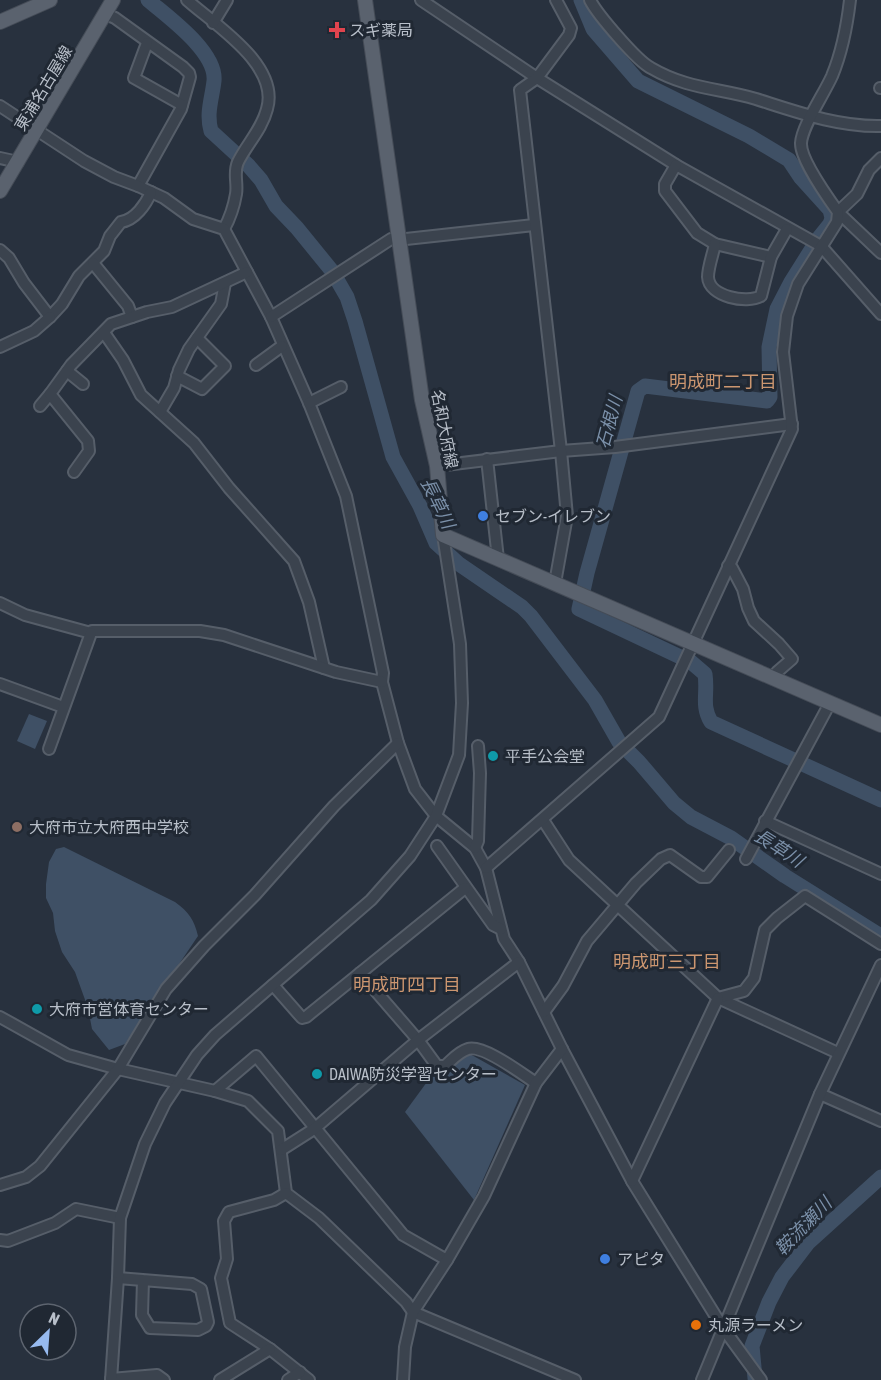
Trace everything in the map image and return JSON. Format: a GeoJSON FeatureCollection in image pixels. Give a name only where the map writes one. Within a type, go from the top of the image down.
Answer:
{"type":"FeatureCollection","features":[{"type":"Feature","properties":{"kind":"main road"},"geometry":{"type":"LineString","coordinates":[[0,22],[50,0]]}},
{"type":"Feature","properties":{"kind":"main road","name":"東浦名古屋線"},"geometry":{"type":"LineString","coordinates":[[0,191],[106,14],[112,0]]}},
{"type":"Feature","properties":{"kind":"main road","name":"名和大府線"},"geometry":{"type":"LineString","coordinates":[[364,0],[370,49],[384,124],[398,239],[422,400],[437,466],[443,539]]}},
{"type":"Feature","properties":{"kind":"main road"},"geometry":{"type":"LineString","coordinates":[[443,539],[555,583],[881,724]]}},
{"type":"Feature","properties":{"kind":"street"},"geometry":{"type":"LineString","coordinates":[[187,0],[242,46],[258,66],[267,82],[270,94],[264,118],[235,171],[236,192],[229,220],[224,229]]}},
{"type":"Feature","properties":{"kind":"street"},"geometry":{"type":"LineString","coordinates":[[213,23],[227,0]]}},
{"type":"Feature","properties":{"kind":"street"},"geometry":{"type":"LineString","coordinates":[[421,0],[537,78],[676,165],[817,245],[881,314]]}},
{"type":"Feature","properties":{"kind":"street"},"geometry":{"type":"LineString","coordinates":[[555,583],[567,516],[520,90],[537,78],[569,35],[571,28],[556,0]]}},
{"type":"Feature","properties":{"kind":"street"},"geometry":{"type":"LineString","coordinates":[[590,0],[638,60],[684,84],[754,99],[812,116],[879,128]]}},
{"type":"Feature","properties":{"kind":"street"},"geometry":{"type":"LineString","coordinates":[[850,0],[840,53],[832,76],[803,132],[800,144],[803,155],[819,185],[838,212],[881,253]]}},
{"type":"Feature","properties":{"kind":"street"},"geometry":{"type":"LineString","coordinates":[[106,14],[115,18],[189,73],[190,77],[182,105],[138,186]]}},
{"type":"Feature","properties":{"kind":"street"},"geometry":{"type":"LineString","coordinates":[[147,43],[134,78],[182,105]]}},
{"type":"Feature","properties":{"kind":"street"},"geometry":{"type":"LineString","coordinates":[[0,106],[84,161],[114,177],[164,198],[193,219],[224,229],[271,317],[309,402],[350,511],[383,673],[382,682],[398,742],[416,789],[436,816],[475,848],[486,868],[504,939],[519,962],[632,1181],[723,1328],[761,1380]]}},
{"type":"Feature","properties":{"kind":"street"},"geometry":{"type":"LineString","coordinates":[[0,158],[18,162]]}},
{"type":"Feature","properties":{"kind":"street"},"geometry":{"type":"LineString","coordinates":[[486,868],[659,717],[792,429],[783,352],[787,315],[798,284],[817,245],[837,222],[838,212],[857,194],[869,170],[881,158]]}},
{"type":"Feature","properties":{"kind":"street"},"geometry":{"type":"LineString","coordinates":[[676,165],[665,184],[665,191],[697,233],[715,244],[771,257]]}},
{"type":"Feature","properties":{"kind":"street"},"geometry":{"type":"LineString","coordinates":[[0,347],[34,331],[50,317],[62,304],[78,276],[104,251],[110,236],[121,222],[133,217],[151,192]]}},
{"type":"Feature","properties":{"kind":"street"},"geometry":{"type":"LineString","coordinates":[[271,317],[391,239],[534,225]]}},
{"type":"Feature","properties":{"kind":"street"},"geometry":{"type":"LineString","coordinates":[[715,244],[708,279],[712,287],[728,298],[755,300],[761,296],[771,257],[787,229]]}},
{"type":"Feature","properties":{"kind":"street"},"geometry":{"type":"LineString","coordinates":[[0,250],[9,258],[24,283],[50,317]]}},
{"type":"Feature","properties":{"kind":"street"},"geometry":{"type":"LineString","coordinates":[[93,263],[128,306],[132,317]]}},
{"type":"Feature","properties":{"kind":"street"},"geometry":{"type":"LineString","coordinates":[[40,406],[67,371],[111,324],[172,306],[248,272]]}},
{"type":"Feature","properties":{"kind":"street"},"geometry":{"type":"LineString","coordinates":[[160,412],[174,388],[189,349],[221,304],[225,283]]}},
{"type":"Feature","properties":{"kind":"street"},"geometry":{"type":"LineString","coordinates":[[105,334],[123,360],[141,395],[194,443],[218,475],[294,561],[309,602],[324,668]]}},
{"type":"Feature","properties":{"kind":"street"},"geometry":{"type":"LineString","coordinates":[[177,376],[202,389],[225,366],[197,338]]}},
{"type":"Feature","properties":{"kind":"street"},"geometry":{"type":"LineString","coordinates":[[256,365],[282,346]]}},
{"type":"Feature","properties":{"kind":"street"},"geometry":{"type":"LineString","coordinates":[[67,371],[83,384]]}},
{"type":"Feature","properties":{"kind":"street"},"geometry":{"type":"LineString","coordinates":[[309,402],[340,387]]}},
{"type":"Feature","properties":{"kind":"street"},"geometry":{"type":"LineString","coordinates":[[50,394],[88,441],[89,451],[74,472]]}},
{"type":"Feature","properties":{"kind":"street"},"geometry":{"type":"LineString","coordinates":[[437,466],[615,447],[792,424]]}},
{"type":"Feature","properties":{"kind":"street"},"geometry":{"type":"LineString","coordinates":[[487,459],[498,559]]}},
{"type":"Feature","properties":{"kind":"street"},"geometry":{"type":"LineString","coordinates":[[164,1380],[157,1375],[111,1379],[120,1218],[145,1144],[178,1083],[197,1055],[215,1035],[379,893],[410,856],[436,816],[459,755],[462,703],[460,644],[443,539]]}},
{"type":"Feature","properties":{"kind":"street"},"geometry":{"type":"LineString","coordinates":[[728,567],[732,568],[743,589],[754,621],[792,659],[777,672],[774,679]]}},
{"type":"Feature","properties":{"kind":"street"},"geometry":{"type":"LineString","coordinates":[[0,603],[25,615],[91,633],[92,631],[200,631],[224,635],[324,668],[382,682]]}},
{"type":"Feature","properties":{"kind":"street"},"geometry":{"type":"LineString","coordinates":[[49,748],[91,633]]}},
{"type":"Feature","properties":{"kind":"street"},"geometry":{"type":"LineString","coordinates":[[0,684],[63,707]]}},
{"type":"Feature","properties":{"kind":"street"},"geometry":{"type":"LineString","coordinates":[[746,859],[830,703]]}},
{"type":"Feature","properties":{"kind":"street"},"geometry":{"type":"LineString","coordinates":[[0,1185],[26,1177],[40,1166],[118,1069],[166,989],[204,946],[255,895],[334,806],[398,742]]}},
{"type":"Feature","properties":{"kind":"street"},"geometry":{"type":"LineString","coordinates":[[475,848],[478,841],[478,746]]}},
{"type":"Feature","properties":{"kind":"street"},"geometry":{"type":"LineString","coordinates":[[543,820],[569,860],[718,998],[838,1053]]}},
{"type":"Feature","properties":{"kind":"street"},"geometry":{"type":"LineString","coordinates":[[765,821],[881,874]]}},
{"type":"Feature","properties":{"kind":"street"},"geometry":{"type":"LineString","coordinates":[[437,846],[493,925],[501,929]]}},
{"type":"Feature","properties":{"kind":"street"},"geometry":{"type":"LineString","coordinates":[[544,1012],[563,986],[587,941],[636,883],[661,859],[670,855],[701,877],[707,877],[729,850]]}},
{"type":"Feature","properties":{"kind":"street"},"geometry":{"type":"LineString","coordinates":[[273,985],[302,1017],[306,1017],[465,888]]}},
{"type":"Feature","properties":{"kind":"street"},"geometry":{"type":"LineString","coordinates":[[632,1181],[718,998],[744,991],[754,978],[765,930],[777,918],[805,896],[881,944]]}},
{"type":"Feature","properties":{"kind":"street"},"geometry":{"type":"LineString","coordinates":[[281,1150],[314,1129],[418,1040],[519,962]]}},
{"type":"Feature","properties":{"kind":"street"},"geometry":{"type":"LineString","coordinates":[[702,1380],[820,1094],[881,965]]}},
{"type":"Feature","properties":{"kind":"street"},"geometry":{"type":"LineString","coordinates":[[360,973],[418,1040],[437,1066],[445,1066],[460,1052],[477,1048],[496,1057],[536,1083]]}},
{"type":"Feature","properties":{"kind":"street"},"geometry":{"type":"LineString","coordinates":[[0,1017],[68,1055],[232,1095],[248,1101],[278,1131],[286,1192],[319,1218],[413,1311],[552,1376],[576,1380]]}},
{"type":"Feature","properties":{"kind":"street"},"geometry":{"type":"LineString","coordinates":[[403,1380],[405,1347],[413,1311],[447,1260],[484,1196],[536,1083],[562,1049]]}},
{"type":"Feature","properties":{"kind":"street"},"geometry":{"type":"LineString","coordinates":[[215,1091],[256,1056],[403,1235],[447,1260]]}},
{"type":"Feature","properties":{"kind":"street"},"geometry":{"type":"LineString","coordinates":[[820,1094],[881,1121]]}},
{"type":"Feature","properties":{"kind":"street"},"geometry":{"type":"LineString","coordinates":[[286,1192],[274,1200],[230,1212],[224,1221],[227,1259],[221,1278],[230,1323],[270,1349],[309,1380]]}},
{"type":"Feature","properties":{"kind":"street"},"geometry":{"type":"LineString","coordinates":[[0,1240],[8,1241],[55,1223],[76,1209],[120,1218]]}},
{"type":"Feature","properties":{"kind":"street"},"geometry":{"type":"LineString","coordinates":[[118,1278],[143,1280],[197,1286],[201,1289],[207,1326],[198,1330],[150,1328],[142,1315],[143,1280]]}},
{"type":"Feature","properties":{"kind":"street"},"geometry":{"type":"LineString","coordinates":[[220,1380],[270,1349]]}},
{"type":"Feature","properties":{"kind":"street"},"geometry":{"type":"LineString","coordinates":[[288,1380],[300,1371]]}},
{"type":"Feature","properties":{"kind":"water"},"geometry":{"type":"Polygon","coordinates":[[[29,714],[47,721],[35,749],[17,741],[29,714]]]}},
{"type":"Feature","properties":{"kind":"water"},"geometry":{"type":"Polygon","coordinates":[[[64,847],[175,902],[190,917],[198,936],[125,1044],[109,1050],[92,1029],[88,1008],[75,972],[62,952],[55,931],[53,913],[46,898],[49,862],[56,849],[64,847]]]}},
{"type":"Feature","properties":{"kind":"water"},"geometry":{"type":"Polygon","coordinates":[[[470,1054],[525,1085],[474,1200],[405,1112],[435,1071],[470,1054]]]}},
{"type":"Feature","properties":{"kind":"waterway","name":"長草川"},"geometry":{"type":"LineString","coordinates":[[148,0],[190,36],[208,58],[213,70],[214,81],[209,112],[211,131],[261,180],[276,206],[332,271],[347,297],[393,457],[420,506],[436,543],[459,564],[522,607],[531,616],[595,700],[619,742],[674,803],[691,817],[731,838],[785,876],[881,936]]}},
{"type":"Feature","properties":{"kind":"waterway","name":"石根川"},"geometry":{"type":"LineString","coordinates":[[581,0],[593,29],[638,81],[749,136],[789,160],[801,178],[830,210],[832,218],[791,282],[777,309],[769,347],[770,397],[767,401],[645,386],[638,391],[579,609],[691,662],[705,674],[705,705],[711,722],[881,800]]}},
{"type":"Feature","properties":{"kind":"waterway","name":"鞍流瀬川"},"geometry":{"type":"LineString","coordinates":[[755,1378],[752,1346],[769,1302],[782,1277],[808,1243],[881,1177]]}},
{"type":"Feature","properties":{"kind":"place","name":"スギ薬局"},"geometry":{"type":"Point","coordinates":[337,30]}},
{"type":"Feature","properties":{"kind":"place","name":"セブン-イレブン"},"geometry":{"type":"Point","coordinates":[483,516]}},
{"type":"Feature","properties":{"kind":"place","name":"平手公会堂"},"geometry":{"type":"Point","coordinates":[493,756]}},
{"type":"Feature","properties":{"kind":"place","name":"大府市立大府西中学校"},"geometry":{"type":"Point","coordinates":[17,827]}},
{"type":"Feature","properties":{"kind":"place","name":"大府市営体育センター"},"geometry":{"type":"Point","coordinates":[37,1009]}},
{"type":"Feature","properties":{"kind":"place","name":"DAIWA防災学習センター"},"geometry":{"type":"Point","coordinates":[317,1074]}},
{"type":"Feature","properties":{"kind":"place","name":"アピタ"},"geometry":{"type":"Point","coordinates":[605,1259]}},
{"type":"Feature","properties":{"kind":"place","name":"丸源ラーメン"},"geometry":{"type":"Point","coordinates":[696,1325]}},
{"type":"Feature","properties":{"kind":"district","name":"明成町二丁目"},"geometry":{"type":"Point","coordinates":[723,381]}},
{"type":"Feature","properties":{"kind":"district","name":"明成町三丁目"},"geometry":{"type":"Point","coordinates":[667,961]}},
{"type":"Feature","properties":{"kind":"district","name":"明成町四丁目"},"geometry":{"type":"Point","coordinates":[407,984]}}]}
